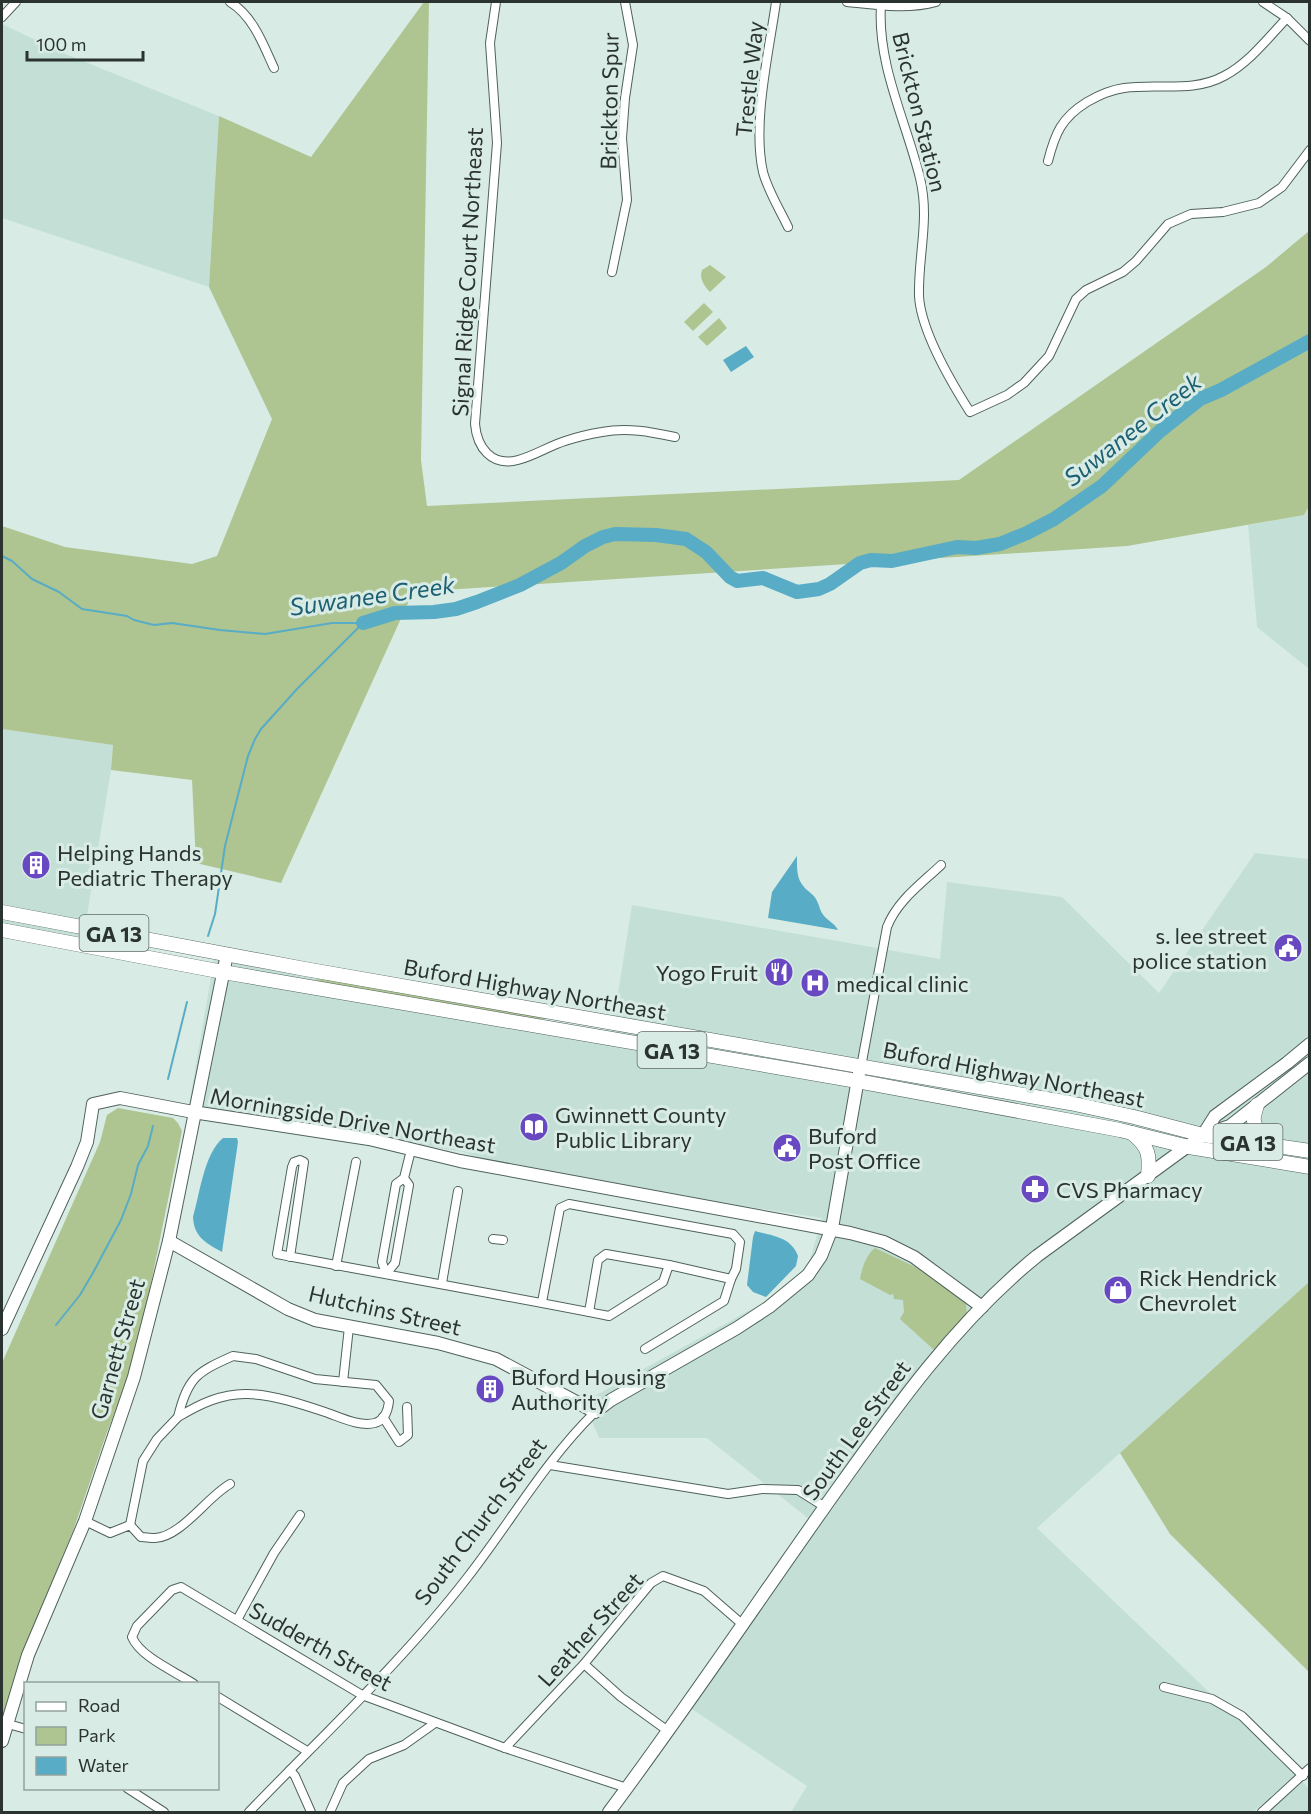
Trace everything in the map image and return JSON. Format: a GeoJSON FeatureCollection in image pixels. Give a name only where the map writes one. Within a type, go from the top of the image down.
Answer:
{"type":"FeatureCollection","features":[{"type":"Feature","properties":{"kind":"main road","name":"Buford Highway Northeast"},"geometry":{"type":"LineString","coordinates":[[2,912],[1072,1104],[1134,1117],[1203,1136],[1310,1150]]}},
{"type":"Feature","properties":{"kind":"main road","name":"Buford Highway Northeast"},"geometry":{"type":"LineString","coordinates":[[2,930],[223,972],[1126,1131]]}},
{"type":"Feature","properties":{"kind":"main road"},"geometry":{"type":"LineString","coordinates":[[1257,1105],[1254,1121],[1258,1130],[1270,1140],[1293,1148]]}},
{"type":"Feature","properties":{"kind":"main road"},"geometry":{"type":"LineString","coordinates":[[1126,1131],[1148,1150],[1150,1159],[1148,1176]]}},
{"type":"Feature","properties":{"kind":"main road","name":"GA 13"},"geometry":{"type":"LineString","coordinates":[[1126,1131],[1189,1147],[1310,1167]]}},
{"type":"Feature","properties":{"kind":"street"},"geometry":{"type":"LineString","coordinates":[[2,15],[16,2]]}},
{"type":"Feature","properties":{"kind":"street"},"geometry":{"type":"LineString","coordinates":[[230,2],[237,6],[252,23],[274,68]]}},
{"type":"Feature","properties":{"kind":"street","name":"Signal Ridge Court Northeast"},"geometry":{"type":"LineString","coordinates":[[496,2],[490,43],[497,143],[475,424],[476,437],[481,447],[489,454],[500,459],[516,461],[565,441],[603,432],[625,429],[675,437]]}},
{"type":"Feature","properties":{"kind":"street","name":"Brickton Spur"},"geometry":{"type":"LineString","coordinates":[[612,272],[627,200],[622,138],[633,45],[625,2]]}},
{"type":"Feature","properties":{"kind":"street","name":"Trestle Way"},"geometry":{"type":"LineString","coordinates":[[776,2],[760,121],[760,152],[764,175],[788,227]]}},
{"type":"Feature","properties":{"kind":"street"},"geometry":{"type":"LineString","coordinates":[[847,2],[881,5],[936,2]]}},
{"type":"Feature","properties":{"kind":"street"},"geometry":{"type":"LineString","coordinates":[[1263,2],[1287,18],[1310,40]]}},
{"type":"Feature","properties":{"kind":"street","name":"Brickton Station"},"geometry":{"type":"LineString","coordinates":[[881,5],[880,24],[884,55],[920,178],[926,211],[920,260],[919,298],[925,328],[970,412],[1007,395],[1024,383],[1049,356],[1076,299],[1086,290],[1123,272],[1136,261],[1168,224],[1191,214],[1223,213],[1259,203],[1282,187],[1310,150]]}},
{"type":"Feature","properties":{"kind":"street"},"geometry":{"type":"LineString","coordinates":[[1048,161],[1056,132],[1075,109],[1101,93],[1124,88],[1190,86],[1223,77],[1252,55],[1287,18]]}},
{"type":"Feature","properties":{"kind":"street"},"geometry":{"type":"LineString","coordinates":[[861,1067],[891,915],[941,865]]}},
{"type":"Feature","properties":{"kind":"street","name":"Garnett Street"},"geometry":{"type":"LineString","coordinates":[[2,1741],[28,1654],[85,1521],[134,1377],[169,1241],[227,954]]}},
{"type":"Feature","properties":{"kind":"street","name":"South Lee Street"},"geometry":{"type":"LineString","coordinates":[[1203,1136],[1215,1116],[1310,1044]]}},
{"type":"Feature","properties":{"kind":"street","name":"South Lee Street"},"geometry":{"type":"LineString","coordinates":[[609,1812],[896,1407],[944,1347],[1012,1276],[1037,1256],[1203,1136],[1230,1126],[1310,1063]]}},
{"type":"Feature","properties":{"kind":"street","name":"South Church Street"},"geometry":{"type":"LineString","coordinates":[[249,1812],[413,1641],[466,1579],[569,1439],[595,1412],[611,1400],[738,1328],[790,1292],[808,1275],[821,1256],[832,1228],[861,1067]]}},
{"type":"Feature","properties":{"kind":"street","name":"Morningside Drive Northeast"},"geometry":{"type":"LineString","coordinates":[[2,1329],[77,1167],[87,1142],[93,1104],[120,1098],[359,1138],[547,1177],[832,1228],[884,1242],[914,1257],[982,1307]]}},
{"type":"Feature","properties":{"kind":"street"},"geometry":{"type":"LineString","coordinates":[[386,1274],[382,1262],[396,1184],[404,1178],[411,1150]]}},
{"type":"Feature","properties":{"kind":"street"},"geometry":{"type":"LineString","coordinates":[[290,1257],[304,1162],[300,1160],[294,1162],[277,1254],[290,1257],[336,1266],[442,1283],[609,1316],[663,1282],[669,1265]]}},
{"type":"Feature","properties":{"kind":"street"},"geometry":{"type":"LineString","coordinates":[[336,1266],[356,1162]]}},
{"type":"Feature","properties":{"kind":"street"},"geometry":{"type":"LineString","coordinates":[[386,1274],[395,1263],[409,1185],[404,1178]]}},
{"type":"Feature","properties":{"kind":"street"},"geometry":{"type":"LineString","coordinates":[[442,1283],[458,1191]]}},
{"type":"Feature","properties":{"kind":"street"},"geometry":{"type":"LineString","coordinates":[[286,1201],[298,1203]]}},
{"type":"Feature","properties":{"kind":"street"},"geometry":{"type":"LineString","coordinates":[[542,1302],[560,1208],[569,1204],[733,1234],[740,1242],[736,1269],[724,1301],[645,1349]]}},
{"type":"Feature","properties":{"kind":"street"},"geometry":{"type":"LineString","coordinates":[[390,1222],[402,1223]]}},
{"type":"Feature","properties":{"kind":"street"},"geometry":{"type":"LineString","coordinates":[[493,1239],[503,1240]]}},
{"type":"Feature","properties":{"kind":"street","name":"Hutchins Street"},"geometry":{"type":"LineString","coordinates":[[169,1241],[288,1309],[315,1320],[438,1343],[496,1359],[595,1412]]}},
{"type":"Feature","properties":{"kind":"street"},"geometry":{"type":"LineString","coordinates":[[589,1312],[598,1260],[606,1254],[731,1279]]}},
{"type":"Feature","properties":{"kind":"street"},"geometry":{"type":"LineString","coordinates":[[343,1382],[349,1327]]}},
{"type":"Feature","properties":{"kind":"street"},"geometry":{"type":"LineString","coordinates":[[130,1525],[143,1461],[157,1439],[178,1417],[212,1399],[236,1394],[250,1394],[297,1403],[359,1423],[373,1424],[387,1413],[389,1401],[376,1385],[315,1379],[294,1374],[256,1359],[233,1356],[204,1369],[196,1377],[186,1392],[178,1417]]}},
{"type":"Feature","properties":{"kind":"street"},"geometry":{"type":"LineString","coordinates":[[383,1417],[399,1442],[408,1435],[408,1407]]}},
{"type":"Feature","properties":{"kind":"street"},"geometry":{"type":"LineString","coordinates":[[550,1465],[728,1494],[762,1489],[798,1490],[825,1507]]}},
{"type":"Feature","properties":{"kind":"street"},"geometry":{"type":"LineString","coordinates":[[130,1525],[141,1537],[164,1536],[181,1526],[218,1491],[230,1484]]}},
{"type":"Feature","properties":{"kind":"street"},"geometry":{"type":"LineString","coordinates":[[237,1620],[274,1553],[300,1515]]}},
{"type":"Feature","properties":{"kind":"street"},"geometry":{"type":"LineString","coordinates":[[85,1521],[110,1533],[130,1525]]}},
{"type":"Feature","properties":{"kind":"street","name":"Leather Street"},"geometry":{"type":"LineString","coordinates":[[505,1748],[584,1664],[651,1583],[663,1576],[704,1592],[741,1624]]}},
{"type":"Feature","properties":{"kind":"street","name":"Sudderth Street"},"geometry":{"type":"LineString","coordinates":[[192,1682],[135,1645],[132,1637],[137,1626],[172,1590],[181,1587],[362,1695],[505,1748],[627,1788]]}},
{"type":"Feature","properties":{"kind":"street"},"geometry":{"type":"LineString","coordinates":[[584,1664],[621,1698],[668,1731]]}},
{"type":"Feature","properties":{"kind":"street"},"geometry":{"type":"LineString","coordinates":[[1164,1688],[1212,1699],[1242,1716],[1303,1776]]}},
{"type":"Feature","properties":{"kind":"street"},"geometry":{"type":"LineString","coordinates":[[219,1698],[307,1751]]}},
{"type":"Feature","properties":{"kind":"street"},"geometry":{"type":"LineString","coordinates":[[330,1812],[343,1783],[369,1759],[404,1745],[435,1723]]}},
{"type":"Feature","properties":{"kind":"street"},"geometry":{"type":"LineString","coordinates":[[8,1724],[24,1728]]}},
{"type":"Feature","properties":{"kind":"street"},"geometry":{"type":"LineString","coordinates":[[1262,1812],[1310,1768]]}},
{"type":"Feature","properties":{"kind":"street"},"geometry":{"type":"LineString","coordinates":[[290,1770],[311,1812]]}},
{"type":"Feature","properties":{"kind":"street"},"geometry":{"type":"LineString","coordinates":[[130,1790],[164,1812]]}},
{"type":"Feature","properties":{"kind":"shaded area"},"geometry":{"type":"Polygon","coordinates":[[[2,24],[63,53],[219,116],[209,287],[2,218],[2,24]]]}},
{"type":"Feature","properties":{"kind":"shaded area"},"geometry":{"type":"Polygon","coordinates":[[[1309,506],[1309,669],[1257,627],[1248,525],[1304,515],[1309,506]]]}},
{"type":"Feature","properties":{"kind":"shaded area"},"geometry":{"type":"Polygon","coordinates":[[[2,729],[113,745],[111,770],[83,940],[2,923],[2,729]]]}},
{"type":"Feature","properties":{"kind":"shaded area"},"geometry":{"type":"Polygon","coordinates":[[[1255,853],[1309,859],[1309,1282],[1037,1528],[1296,1775],[1253,1812],[791,1812],[807,1786],[680,1701],[809,1519],[707,1438],[599,1438],[584,1402],[804,1280],[822,1218],[527,1174],[463,1152],[189,1105],[215,954],[534,1021],[612,1031],[632,905],[940,959],[947,882],[1062,897],[1159,993],[1255,853]]]}},
{"type":"Feature","properties":{"kind":"shaded area"},"geometry":{"type":"Polygon","coordinates":[[[1302,1781],[1309,1789],[1309,1812],[1270,1812],[1302,1781]]]}},
{"type":"Feature","properties":{"kind":"green space"},"geometry":{"type":"Polygon","coordinates":[[[424,2],[429,2],[421,460],[427,506],[959,480],[1266,267],[1309,231],[1309,506],[1304,515],[1127,546],[413,592],[281,883],[196,863],[192,780],[111,770],[113,745],[2,729],[2,526],[65,547],[192,564],[217,556],[272,419],[209,287],[219,116],[311,157],[424,2]]]}},
{"type":"Feature","properties":{"kind":"green space"},"geometry":{"type":"Polygon","coordinates":[[[710,265],[726,277],[710,292],[701,276],[702,270],[710,265]]]}},
{"type":"Feature","properties":{"kind":"green space"},"geometry":{"type":"Polygon","coordinates":[[[704,303],[713,312],[693,331],[684,322],[704,303]]]}},
{"type":"Feature","properties":{"kind":"green space"},"geometry":{"type":"Polygon","coordinates":[[[719,318],[727,328],[707,346],[698,337],[719,318]]]}},
{"type":"Feature","properties":{"kind":"green space"},"geometry":{"type":"Polygon","coordinates":[[[317,979],[342,981],[547,1017],[546,1019],[525,1019],[317,981],[317,979]]]}},
{"type":"Feature","properties":{"kind":"green space"},"geometry":{"type":"Polygon","coordinates":[[[118,1108],[173,1118],[182,1131],[135,1362],[107,1432],[73,1531],[32,1630],[2,1720],[2,1363],[100,1142],[107,1115],[118,1108]]]}},
{"type":"Feature","properties":{"kind":"green space"},"geometry":{"type":"Polygon","coordinates":[[[875,1248],[924,1271],[966,1304],[967,1315],[938,1349],[933,1349],[900,1319],[904,1312],[903,1300],[894,1299],[893,1294],[890,1295],[860,1279],[865,1262],[875,1248]]]}},
{"type":"Feature","properties":{"kind":"green space"},"geometry":{"type":"Polygon","coordinates":[[[1309,1282],[1309,1672],[1170,1534],[1120,1453],[1309,1282]]]}},
{"type":"Feature","properties":{"kind":"water"},"geometry":{"type":"Polygon","coordinates":[[[746,346],[754,357],[731,372],[723,360],[746,346]]]}},
{"type":"Feature","properties":{"kind":"water"},"geometry":{"type":"Polygon","coordinates":[[[797,856],[801,884],[813,895],[823,915],[838,930],[768,918],[772,892],[797,856]]]}},
{"type":"Feature","properties":{"kind":"water"},"geometry":{"type":"Polygon","coordinates":[[[223,1138],[237,1138],[238,1142],[222,1252],[198,1234],[193,1217],[207,1164],[211,1154],[223,1138]]]}},
{"type":"Feature","properties":{"kind":"water"},"geometry":{"type":"Polygon","coordinates":[[[755,1231],[786,1241],[798,1256],[796,1266],[766,1297],[753,1292],[747,1285],[755,1231]]]}},
{"type":"Feature","properties":{"kind":"waterway","name":"Suwanee Creek"},"geometry":{"type":"LineString","coordinates":[[363,623],[395,613],[434,612],[456,609],[477,602],[520,585],[561,563],[585,546],[615,534],[656,535],[686,539],[706,552],[730,577],[737,581],[763,578],[797,592],[819,589],[860,563],[871,560],[892,561],[957,547],[976,548],[1000,544],[1054,519],[1102,486],[1160,431],[1200,399],[1221,390],[1310,341]]}},
{"type":"Feature","properties":{"kind":"waterway","name":"Suwanee Creek"},"geometry":{"type":"LineString","coordinates":[[2,556],[12,561],[32,579],[59,592],[82,609],[127,616],[154,625],[172,623],[265,634],[332,623],[363,623]]}},
{"type":"Feature","properties":{"kind":"waterway"},"geometry":{"type":"LineString","coordinates":[[208,936],[215,914],[225,846],[248,756],[255,739],[261,729],[297,689],[363,623]]}},
{"type":"Feature","properties":{"kind":"waterway"},"geometry":{"type":"LineString","coordinates":[[168,1079],[187,1002]]}},
{"type":"Feature","properties":{"kind":"waterway"},"geometry":{"type":"LineString","coordinates":[[56,1325],[80,1295],[121,1220],[153,1126]]}},
{"type":"Feature","properties":{"kind":"place","name":"Helping Hands Pediatric Therapy"},"geometry":{"type":"Point","coordinates":[36,865]}},
{"type":"Feature","properties":{"kind":"place","name":"s. lee street police station"},"geometry":{"type":"Point","coordinates":[1288,948]}},
{"type":"Feature","properties":{"kind":"place","name":"Yogo Fruit"},"geometry":{"type":"Point","coordinates":[779,972]}},
{"type":"Feature","properties":{"kind":"place","name":"medical clinic"},"geometry":{"type":"Point","coordinates":[815,983]}},
{"type":"Feature","properties":{"kind":"place","name":"Gwinnett County Public Library"},"geometry":{"type":"Point","coordinates":[534,1127]}},
{"type":"Feature","properties":{"kind":"place","name":"Buford Post Office"},"geometry":{"type":"Point","coordinates":[787,1148]}},
{"type":"Feature","properties":{"kind":"place","name":"CVS Pharmacy"},"geometry":{"type":"Point","coordinates":[1035,1189]}},
{"type":"Feature","properties":{"kind":"place","name":"Rick Hendrick Chevrolet"},"geometry":{"type":"Point","coordinates":[1118,1290]}},
{"type":"Feature","properties":{"kind":"place","name":"Buford Housing Authority"},"geometry":{"type":"Point","coordinates":[490,1389]}}]}
